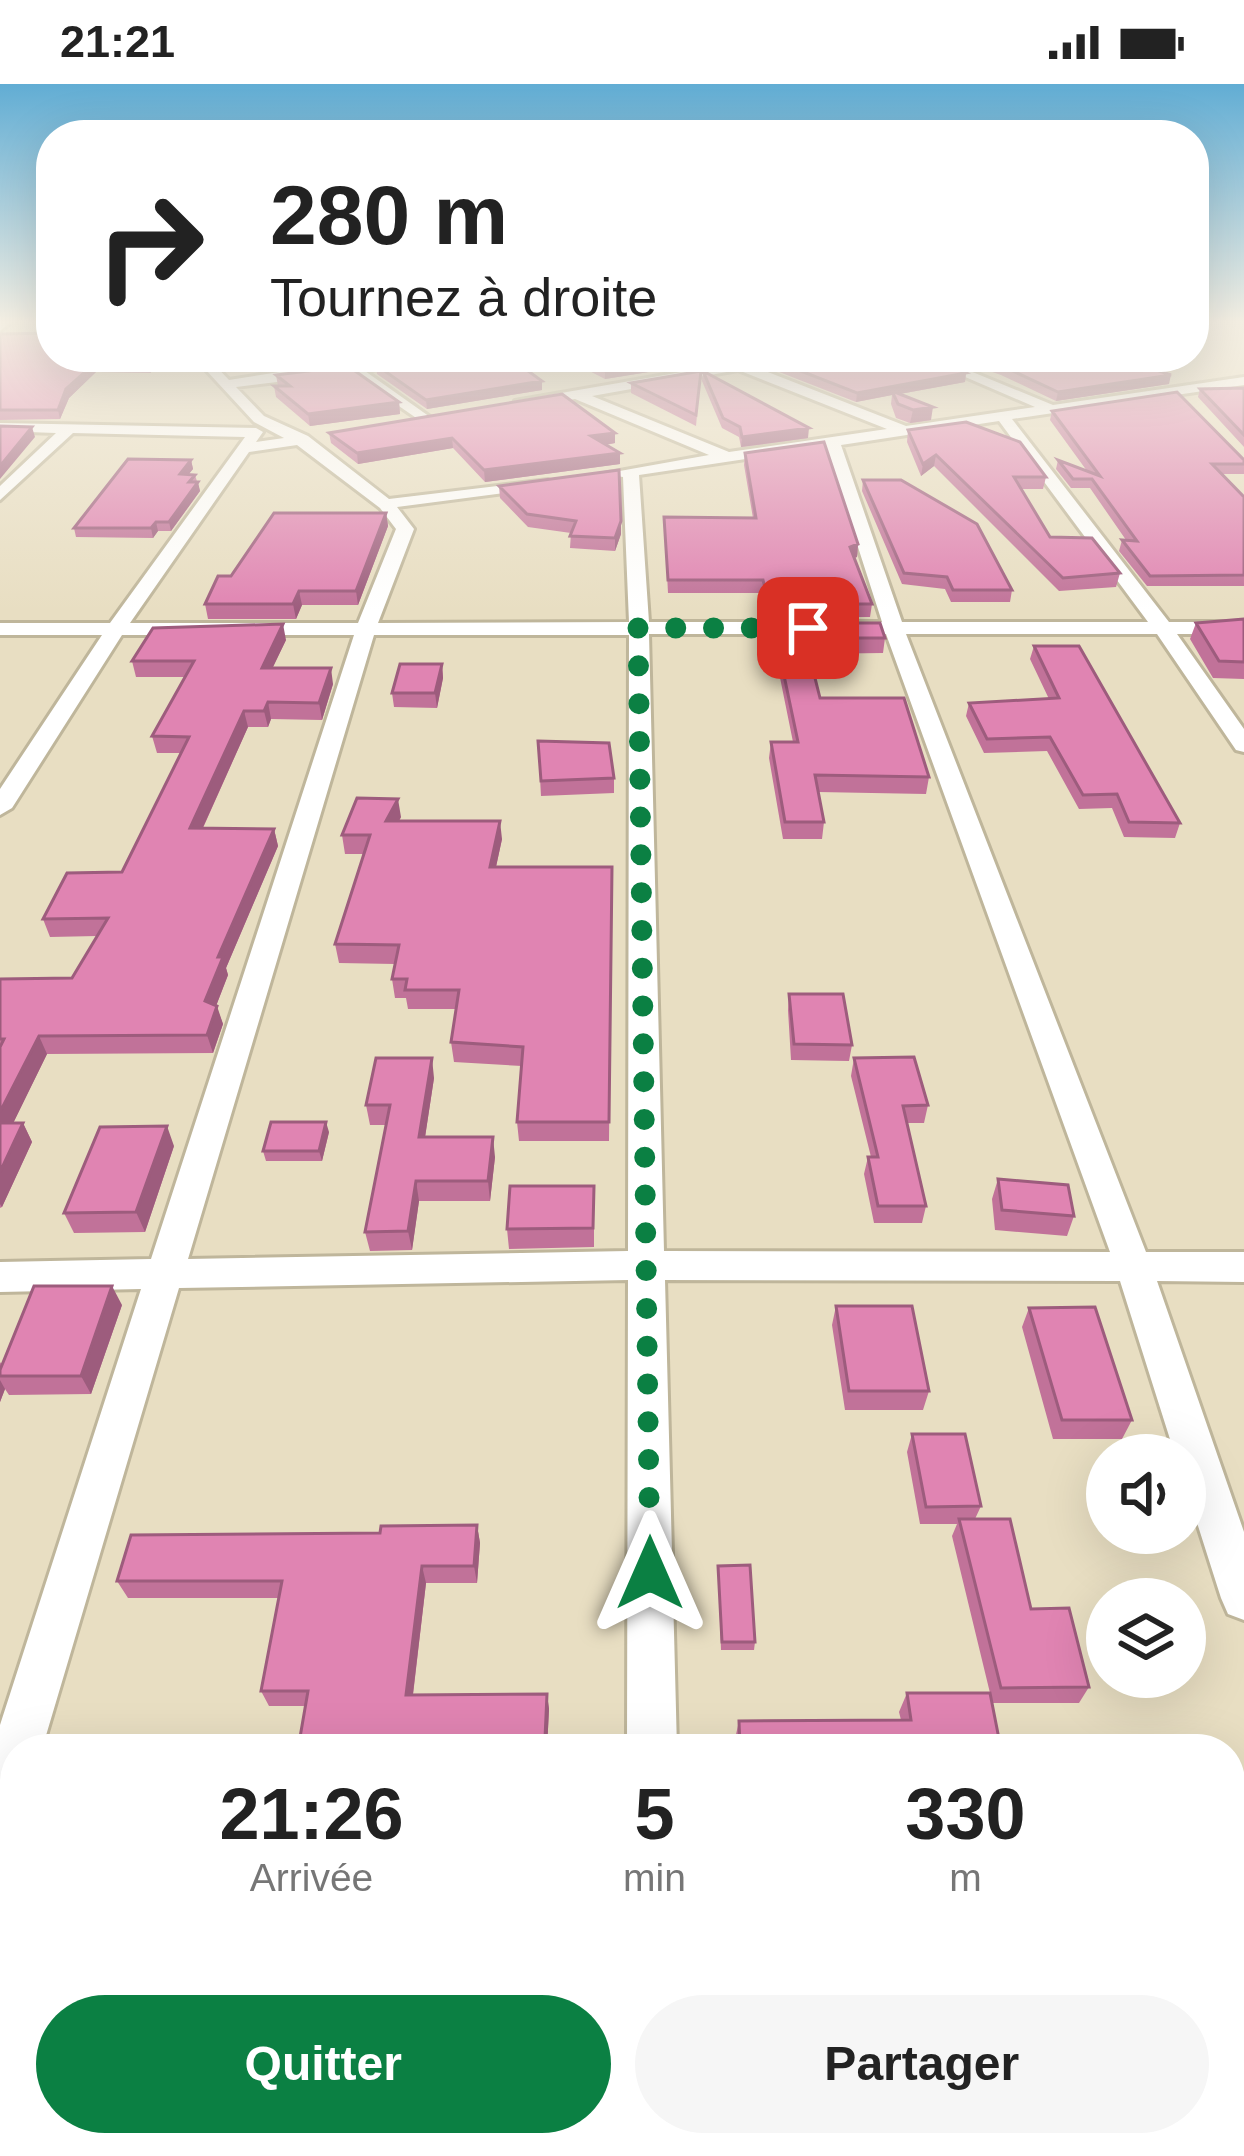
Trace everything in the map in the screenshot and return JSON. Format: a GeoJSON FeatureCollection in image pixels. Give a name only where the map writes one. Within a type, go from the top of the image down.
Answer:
{"type":"FeatureCollection","features":[{"type":"Feature","properties":{"kind":"street"},"geometry":{"type":"LineString","coordinates":[[246,419],[254,433]]}},
{"type":"Feature","properties":{"kind":"street"},"geometry":{"type":"LineString","coordinates":[[404,423],[432,419]]}},
{"type":"Feature","properties":{"kind":"street"},"geometry":{"type":"LineString","coordinates":[[634,419],[728,458]]}},
{"type":"Feature","properties":{"kind":"street"},"geometry":{"type":"LineString","coordinates":[[872,419],[906,432]]}},
{"type":"Feature","properties":{"kind":"street"},"geometry":{"type":"LineString","coordinates":[[586,477],[992,419]]}},
{"type":"Feature","properties":{"kind":"street"},"geometry":{"type":"LineString","coordinates":[[1004,419],[1163,628],[1244,745]]}},
{"type":"Feature","properties":{"kind":"street"},"geometry":{"type":"LineString","coordinates":[[0,427],[310,438],[386,504],[405,529],[366,628],[22,1734]]}},
{"type":"Feature","properties":{"kind":"street"},"geometry":{"type":"LineString","coordinates":[[0,495],[71,427]]}},
{"type":"Feature","properties":{"kind":"street"},"geometry":{"type":"LineString","coordinates":[[0,808],[116,628],[254,433]]}},
{"type":"Feature","properties":{"kind":"street"},"geometry":{"type":"LineString","coordinates":[[833,444],[894,628],[1133,1265],[1244,1598]]}},
{"type":"Feature","properties":{"kind":"street"},"geometry":{"type":"LineString","coordinates":[[631,471],[638,628],[652,1734]]}},
{"type":"Feature","properties":{"kind":"street"},"geometry":{"type":"LineString","coordinates":[[386,504],[564,480]]}},
{"type":"Feature","properties":{"kind":"street"},"geometry":{"type":"LineString","coordinates":[[0,629],[1244,628]]}},
{"type":"Feature","properties":{"kind":"street"},"geometry":{"type":"LineString","coordinates":[[0,1277],[647,1265],[1244,1267]]}},
{"type":"Feature","properties":{"kind":"building"},"geometry":{"type":"Polygon","coordinates":[[[414,419],[596,419],[615,433],[591,436],[620,453],[484,470],[452,438],[357,453],[329,433],[414,419]]]}},
{"type":"Feature","properties":{"kind":"building"},"geometry":{"type":"Polygon","coordinates":[[[724,419],[792,419],[809,428],[742,437],[740,427],[724,419]]]}},
{"type":"Feature","properties":{"kind":"building"},"geometry":{"type":"Polygon","coordinates":[[[1058,419],[1203,419],[1244,460],[1244,464],[1212,464],[1244,497],[1244,575],[1150,576],[1122,540],[1137,541],[1092,479],[1073,479],[1058,460],[1100,476],[1058,419]]]}},
{"type":"Feature","properties":{"kind":"building"},"geometry":{"type":"Polygon","coordinates":[[[1228,419],[1244,419],[1244,435],[1228,419]]]}},
{"type":"Feature","properties":{"kind":"building"},"geometry":{"type":"Polygon","coordinates":[[[966,422],[1020,442],[1046,477],[1014,477],[1050,537],[1092,538],[1120,573],[1063,578],[936,455],[923,464],[908,430],[966,422]]]}},
{"type":"Feature","properties":{"kind":"building"},"geometry":{"type":"Polygon","coordinates":[[[0,426],[32,427],[0,466],[0,426]]]}},
{"type":"Feature","properties":{"kind":"building"},"geometry":{"type":"Polygon","coordinates":[[[824,442],[858,544],[850,547],[872,604],[769,604],[763,580],[668,580],[664,517],[756,518],[745,453],[824,442]]]}},
{"type":"Feature","properties":{"kind":"building"},"geometry":{"type":"Polygon","coordinates":[[[128,459],[191,460],[180,474],[195,475],[189,482],[198,482],[169,522],[156,522],[151,528],[74,528],[128,459]]]}},
{"type":"Feature","properties":{"kind":"building"},"geometry":{"type":"Polygon","coordinates":[[[619,470],[621,521],[615,538],[570,536],[576,521],[527,514],[499,486],[619,470]]]}},
{"type":"Feature","properties":{"kind":"building"},"geometry":{"type":"Polygon","coordinates":[[[863,480],[901,480],[977,524],[1012,590],[953,590],[947,577],[904,573],[863,480]]]}},
{"type":"Feature","properties":{"kind":"building"},"geometry":{"type":"Polygon","coordinates":[[[274,513],[386,513],[356,591],[299,591],[293,604],[205,604],[218,576],[231,576],[274,513]]]}},
{"type":"Feature","properties":{"kind":"building"},"geometry":{"type":"Polygon","coordinates":[[[1244,619],[1244,662],[1219,661],[1196,623],[1244,619]]]}},
{"type":"Feature","properties":{"kind":"building"},"geometry":{"type":"Polygon","coordinates":[[[773,623],[880,623],[885,638],[805,638],[820,698],[904,698],[929,777],[815,775],[824,822],[785,822],[771,742],[798,742],[773,623]]]}},
{"type":"Feature","properties":{"kind":"building"},"geometry":{"type":"Polygon","coordinates":[[[283,624],[262,668],[331,668],[319,703],[268,702],[264,711],[244,711],[190,828],[274,829],[218,957],[223,957],[205,1001],[217,1006],[207,1035],[39,1036],[0,1112],[4,1039],[0,1039],[0,979],[72,978],[108,918],[43,919],[67,873],[122,872],[189,737],[152,736],[194,661],[132,661],[153,628],[283,624]]]}},
{"type":"Feature","properties":{"kind":"building"},"geometry":{"type":"Polygon","coordinates":[[[1034,646],[1079,646],[1180,823],[1129,822],[1117,794],[1083,795],[1050,737],[987,739],[969,703],[1059,698],[1034,646]]]}},
{"type":"Feature","properties":{"kind":"building"},"geometry":{"type":"Polygon","coordinates":[[[400,664],[442,664],[435,693],[392,693],[400,664]]]}},
{"type":"Feature","properties":{"kind":"building"},"geometry":{"type":"Polygon","coordinates":[[[538,741],[609,743],[614,778],[541,781],[538,741]]]}},
{"type":"Feature","properties":{"kind":"building"},"geometry":{"type":"Polygon","coordinates":[[[357,798],[398,799],[386,821],[500,821],[490,867],[612,867],[609,1122],[517,1122],[523,1047],[451,1042],[459,990],[405,990],[407,979],[392,979],[399,945],[335,944],[370,835],[342,835],[357,798]]]}},
{"type":"Feature","properties":{"kind":"building"},"geometry":{"type":"Polygon","coordinates":[[[789,994],[843,994],[852,1045],[794,1044],[789,994]]]}},
{"type":"Feature","properties":{"kind":"building"},"geometry":{"type":"Polygon","coordinates":[[[914,1057],[928,1105],[903,1106],[926,1206],[878,1206],[868,1157],[878,1157],[854,1058],[914,1057]]]}},
{"type":"Feature","properties":{"kind":"building"},"geometry":{"type":"Polygon","coordinates":[[[376,1058],[432,1058],[419,1137],[493,1137],[488,1181],[416,1181],[408,1231],[365,1232],[390,1105],[366,1105],[376,1058]]]}},
{"type":"Feature","properties":{"kind":"building"},"geometry":{"type":"Polygon","coordinates":[[[271,1122],[326,1122],[319,1151],[263,1151],[271,1122]]]}},
{"type":"Feature","properties":{"kind":"building"},"geometry":{"type":"Polygon","coordinates":[[[0,1123],[23,1123],[0,1172],[0,1123]]]}},
{"type":"Feature","properties":{"kind":"building"},"geometry":{"type":"Polygon","coordinates":[[[167,1126],[136,1212],[64,1213],[100,1127],[167,1126]]]}},
{"type":"Feature","properties":{"kind":"building"},"geometry":{"type":"Polygon","coordinates":[[[998,1179],[1068,1185],[1074,1216],[1002,1210],[998,1179]]]}},
{"type":"Feature","properties":{"kind":"building"},"geometry":{"type":"Polygon","coordinates":[[[510,1186],[594,1186],[593,1228],[507,1229],[510,1186]]]}},
{"type":"Feature","properties":{"kind":"building"},"geometry":{"type":"Polygon","coordinates":[[[34,1286],[112,1286],[81,1376],[0,1376],[34,1286]]]}},
{"type":"Feature","properties":{"kind":"building"},"geometry":{"type":"Polygon","coordinates":[[[836,1306],[912,1306],[929,1391],[849,1391],[836,1306]]]}},
{"type":"Feature","properties":{"kind":"building"},"geometry":{"type":"Polygon","coordinates":[[[1095,1307],[1132,1420],[1062,1420],[1029,1308],[1095,1307]]]}},
{"type":"Feature","properties":{"kind":"building"},"geometry":{"type":"Polygon","coordinates":[[[912,1434],[965,1434],[981,1506],[926,1507],[912,1434]]]}},
{"type":"Feature","properties":{"kind":"building"},"geometry":{"type":"Polygon","coordinates":[[[959,1519],[1010,1519],[1031,1609],[1069,1608],[1086,1675],[1086,1687],[1001,1688],[959,1519]]]}},
{"type":"Feature","properties":{"kind":"building"},"geometry":{"type":"Polygon","coordinates":[[[477,1525],[474,1566],[422,1566],[406,1695],[547,1694],[545,1734],[301,1734],[308,1691],[261,1691],[282,1581],[117,1581],[131,1535],[380,1533],[381,1526],[477,1525]]]}},
{"type":"Feature","properties":{"kind":"building"},"geometry":{"type":"Polygon","coordinates":[[[750,1565],[755,1642],[722,1642],[718,1566],[750,1565]]]}},
{"type":"Feature","properties":{"kind":"building"},"geometry":{"type":"Polygon","coordinates":[[[907,1693],[990,1693],[998,1734],[739,1734],[739,1721],[911,1720],[907,1693]]]}},
{"type":"Feature","properties":{"kind":"route"},"geometry":{"type":"LineString","coordinates":[[650,1573],[638,628],[808,628]]}}]}
